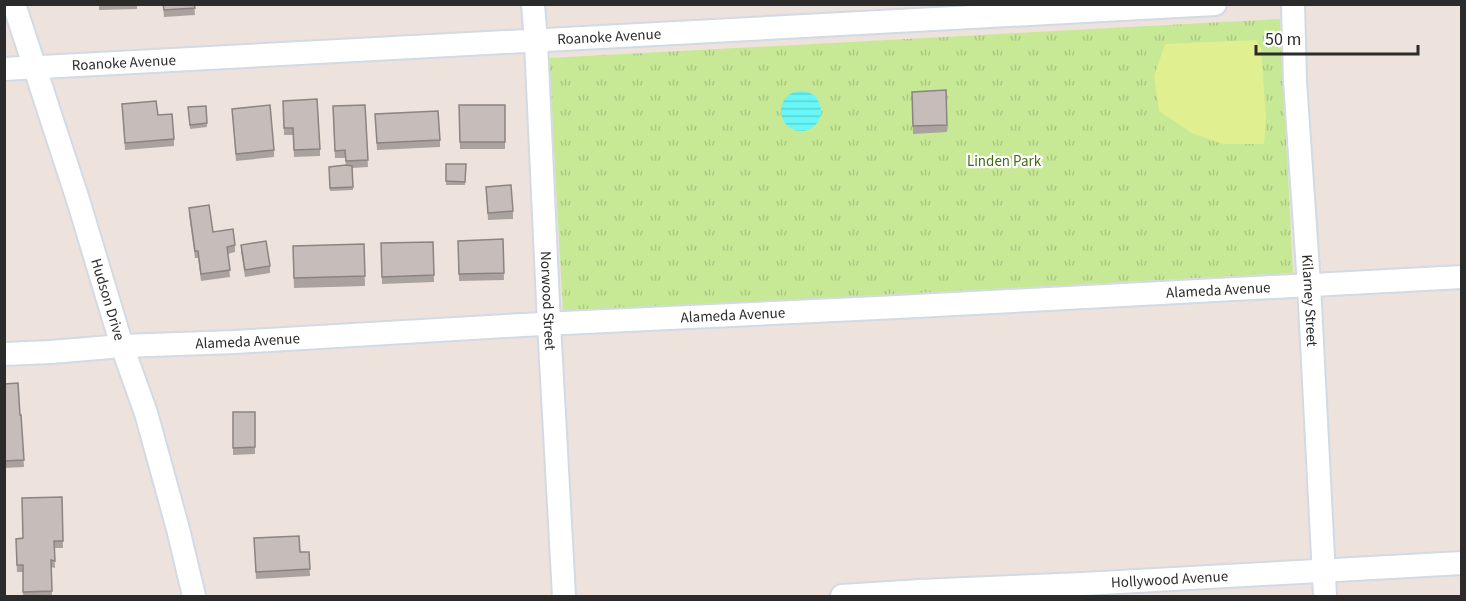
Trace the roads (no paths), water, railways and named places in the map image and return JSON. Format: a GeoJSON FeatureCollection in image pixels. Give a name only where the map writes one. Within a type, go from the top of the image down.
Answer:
{"type":"FeatureCollection","features":[{"type":"Feature","properties":{"kind":"street","name":"Hudson Drive"},"geometry":{"type":"LineString","coordinates":[[14,4],[81,210],[122,346],[146,413],[194,597]]}},
{"type":"Feature","properties":{"kind":"street","name":"Norwood Street"},"geometry":{"type":"LineString","coordinates":[[534,4],[564,597]]}},
{"type":"Feature","properties":{"kind":"street","name":"Roanoke Avenue"},"geometry":{"type":"LineString","coordinates":[[4,69],[1215,4]]}},
{"type":"Feature","properties":{"kind":"street","name":"Kilarney Street"},"geometry":{"type":"LineString","coordinates":[[1293,4],[1296,93],[1309,285],[1325,597]]}},
{"type":"Feature","properties":{"kind":"street","name":"Alameda Avenue"},"geometry":{"type":"LineString","coordinates":[[4,354],[1461,277]]}},
{"type":"Feature","properties":{"kind":"street","name":"Hollywood Avenue"},"geometry":{"type":"LineString","coordinates":[[842,597],[1461,563]]}},
{"type":"Feature","properties":{"kind":"water"},"geometry":{"type":"Polygon","coordinates":[[[801,91],[815,97],[821,111],[815,125],[801,131],[787,125],[781,111],[787,97],[801,91]]]}},
{"type":"Feature","properties":{"kind":"park label","name":"Linden Park"},"geometry":{"type":"Point","coordinates":[1004,161]}}]}
